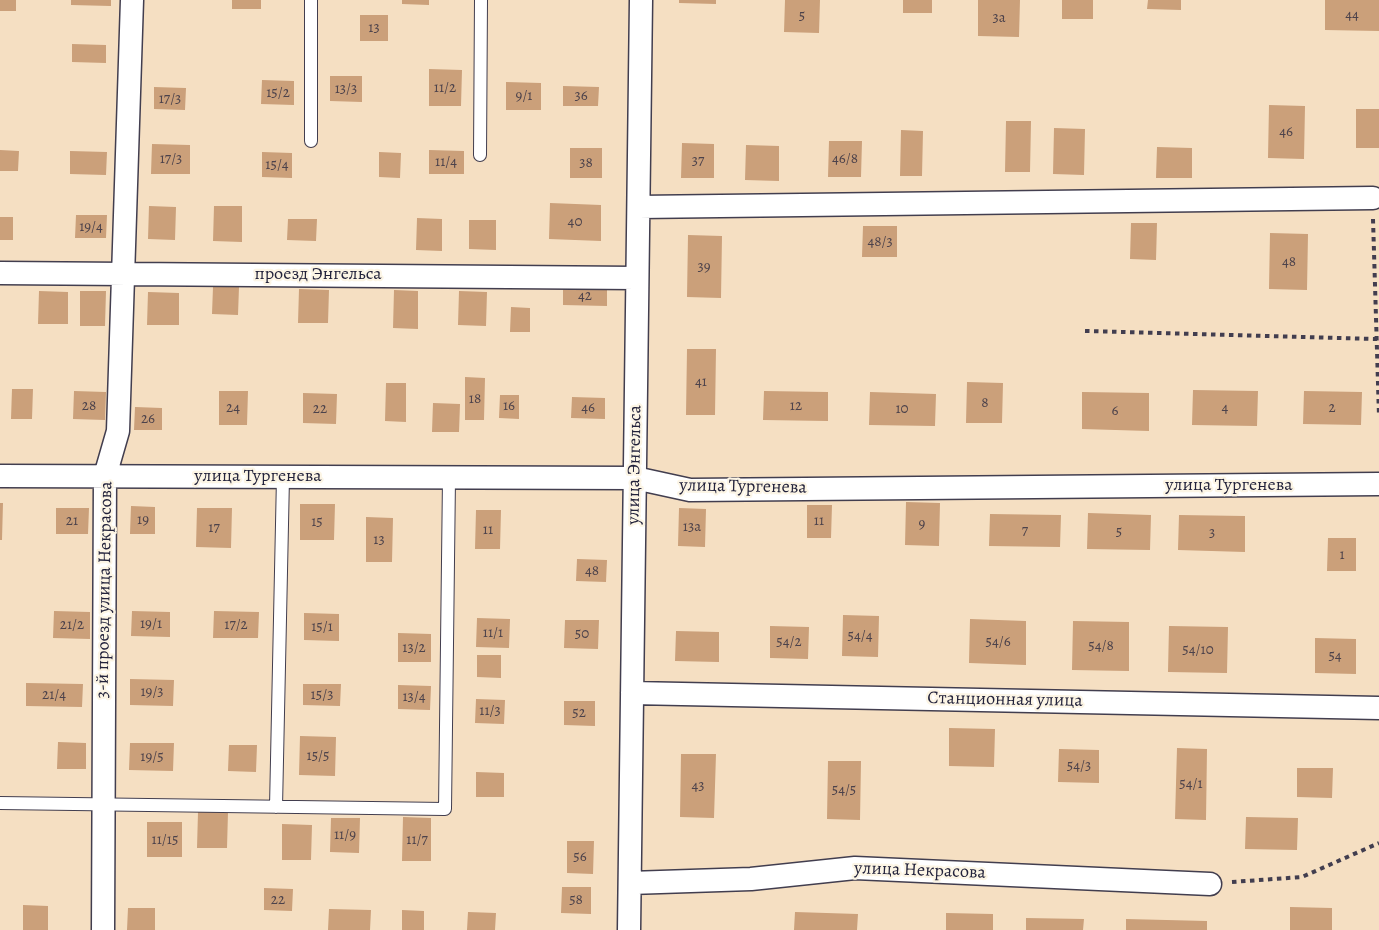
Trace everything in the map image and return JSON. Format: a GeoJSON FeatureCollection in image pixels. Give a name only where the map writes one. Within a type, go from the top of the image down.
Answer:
{"type":"FeatureCollection","features":[{"type":"Feature","properties":{"kind":"street","name":"3-й проезд улица Некрасова"},"geometry":{"type":"LineString","coordinates":[[102,930],[105,476],[118,431],[132,0]]}},
{"type":"Feature","properties":{"kind":"street","name":"улица Энгельса"},"geometry":{"type":"LineString","coordinates":[[629,930],[641,0]]}},
{"type":"Feature","properties":{"kind":"street"},"geometry":{"type":"LineString","coordinates":[[639,207],[1372,198]]}},
{"type":"Feature","properties":{"kind":"street","name":"проезд Энгельса"},"geometry":{"type":"LineString","coordinates":[[0,273],[636,278]]}},
{"type":"Feature","properties":{"kind":"street","name":"улица Тургенева"},"geometry":{"type":"LineString","coordinates":[[0,476],[635,478],[690,490],[1379,484]]}},
{"type":"Feature","properties":{"kind":"street","name":"Станционная улица"},"geometry":{"type":"LineString","coordinates":[[632,693],[1379,708]]}},
{"type":"Feature","properties":{"kind":"street","name":"улица Некрасова"},"geometry":{"type":"LineString","coordinates":[[630,883],[751,879],[855,868],[1210,884]]}},
{"type":"Feature","properties":{"kind":"lane"},"geometry":{"type":"LineString","coordinates":[[311,0],[311,141]]}},
{"type":"Feature","properties":{"kind":"lane"},"geometry":{"type":"LineString","coordinates":[[480,155],[481,0]]}},
{"type":"Feature","properties":{"kind":"lane"},"geometry":{"type":"LineString","coordinates":[[276,807],[283,477]]}},
{"type":"Feature","properties":{"kind":"lane"},"geometry":{"type":"LineString","coordinates":[[0,803],[445,809],[449,478]]}},
{"type":"Feature","properties":{"kind":"path"},"geometry":{"type":"LineString","coordinates":[[1372,198],[1379,416]]}},
{"type":"Feature","properties":{"kind":"path"},"geometry":{"type":"LineString","coordinates":[[1085,330],[1377,339]]}},
{"type":"Feature","properties":{"kind":"path"},"geometry":{"type":"LineString","coordinates":[[1210,884],[1302,877],[1379,843]]}},
{"type":"Feature","properties":{"kind":"building"},"geometry":{"type":"Polygon","coordinates":[[[0,0],[16,0],[16,11],[0,11],[0,0]]]}},
{"type":"Feature","properties":{"kind":"building"},"geometry":{"type":"Polygon","coordinates":[[[71,0],[111,0],[111,6],[71,5],[71,0]]]}},
{"type":"Feature","properties":{"kind":"building"},"geometry":{"type":"Polygon","coordinates":[[[232,0],[261,0],[261,9],[232,9],[232,0]]]}},
{"type":"Feature","properties":{"kind":"building"},"geometry":{"type":"Polygon","coordinates":[[[402,0],[429,0],[429,5],[402,4],[402,0]]]}},
{"type":"Feature","properties":{"kind":"building"},"geometry":{"type":"Polygon","coordinates":[[[679,0],[716,0],[716,4],[679,3],[679,0]]]}},
{"type":"Feature","properties":{"kind":"building"},"geometry":{"type":"Polygon","coordinates":[[[785,0],[820,0],[819,33],[784,32],[785,0]]]}},
{"type":"Feature","properties":{"kind":"building"},"geometry":{"type":"Polygon","coordinates":[[[903,0],[932,0],[932,13],[903,13],[903,0]]]}},
{"type":"Feature","properties":{"kind":"building"},"geometry":{"type":"Polygon","coordinates":[[[978,0],[1020,0],[1019,37],[978,36],[978,0]]]}},
{"type":"Feature","properties":{"kind":"building"},"geometry":{"type":"Polygon","coordinates":[[[1062,0],[1093,0],[1093,19],[1062,19],[1062,0]]]}},
{"type":"Feature","properties":{"kind":"building"},"geometry":{"type":"Polygon","coordinates":[[[1148,0],[1181,0],[1181,10],[1147,9],[1148,0]]]}},
{"type":"Feature","properties":{"kind":"building"},"geometry":{"type":"Polygon","coordinates":[[[1325,0],[1379,0],[1379,31],[1325,30],[1325,0]]]}},
{"type":"Feature","properties":{"kind":"building"},"geometry":{"type":"Polygon","coordinates":[[[360,15],[388,15],[388,41],[360,41],[360,15]]]}},
{"type":"Feature","properties":{"kind":"building"},"geometry":{"type":"Polygon","coordinates":[[[72,44],[106,45],[106,63],[72,62],[72,44]]]}},
{"type":"Feature","properties":{"kind":"building"},"geometry":{"type":"Polygon","coordinates":[[[429,69],[462,70],[461,106],[429,106],[429,69]]]}},
{"type":"Feature","properties":{"kind":"building"},"geometry":{"type":"Polygon","coordinates":[[[330,76],[362,76],[362,102],[330,101],[330,76]]]}},
{"type":"Feature","properties":{"kind":"building"},"geometry":{"type":"Polygon","coordinates":[[[262,80],[294,81],[294,105],[261,104],[262,80]]]}},
{"type":"Feature","properties":{"kind":"building"},"geometry":{"type":"Polygon","coordinates":[[[506,82],[541,83],[541,110],[506,110],[506,82]]]}},
{"type":"Feature","properties":{"kind":"building"},"geometry":{"type":"Polygon","coordinates":[[[563,86],[599,87],[598,106],[563,106],[563,86]]]}},
{"type":"Feature","properties":{"kind":"building"},"geometry":{"type":"Polygon","coordinates":[[[154,87],[186,88],[185,110],[154,109],[154,87]]]}},
{"type":"Feature","properties":{"kind":"building"},"geometry":{"type":"Polygon","coordinates":[[[1269,105],[1305,106],[1304,159],[1268,158],[1269,105]]]}},
{"type":"Feature","properties":{"kind":"building"},"geometry":{"type":"Polygon","coordinates":[[[1356,109],[1379,109],[1379,148],[1356,148],[1356,109]]]}},
{"type":"Feature","properties":{"kind":"building"},"geometry":{"type":"Polygon","coordinates":[[[1006,121],[1031,121],[1030,172],[1005,172],[1006,121]]]}},
{"type":"Feature","properties":{"kind":"building"},"geometry":{"type":"Polygon","coordinates":[[[1054,128],[1085,129],[1084,175],[1053,174],[1054,128]]]}},
{"type":"Feature","properties":{"kind":"building"},"geometry":{"type":"Polygon","coordinates":[[[901,130],[923,131],[922,176],[900,176],[901,130]]]}},
{"type":"Feature","properties":{"kind":"building"},"geometry":{"type":"Polygon","coordinates":[[[829,141],[862,141],[861,177],[828,177],[829,141]]]}},
{"type":"Feature","properties":{"kind":"building"},"geometry":{"type":"Polygon","coordinates":[[[682,143],[714,144],[714,178],[681,178],[682,143]]]}},
{"type":"Feature","properties":{"kind":"building"},"geometry":{"type":"Polygon","coordinates":[[[152,144],[190,145],[190,174],[151,174],[152,144]]]}},
{"type":"Feature","properties":{"kind":"building"},"geometry":{"type":"Polygon","coordinates":[[[746,145],[779,146],[779,181],[745,180],[746,145]]]}},
{"type":"Feature","properties":{"kind":"building"},"geometry":{"type":"Polygon","coordinates":[[[1157,147],[1192,148],[1192,178],[1156,178],[1157,147]]]}},
{"type":"Feature","properties":{"kind":"building"},"geometry":{"type":"Polygon","coordinates":[[[570,148],[602,148],[602,178],[570,178],[570,148]]]}},
{"type":"Feature","properties":{"kind":"building"},"geometry":{"type":"Polygon","coordinates":[[[0,150],[19,151],[18,171],[0,171],[0,150]]]}},
{"type":"Feature","properties":{"kind":"building"},"geometry":{"type":"Polygon","coordinates":[[[429,150],[464,151],[464,174],[429,174],[429,150]]]}},
{"type":"Feature","properties":{"kind":"building"},"geometry":{"type":"Polygon","coordinates":[[[70,151],[107,152],[106,175],[70,174],[70,151]]]}},
{"type":"Feature","properties":{"kind":"building"},"geometry":{"type":"Polygon","coordinates":[[[262,152],[292,153],[292,178],[262,177],[262,152]]]}},
{"type":"Feature","properties":{"kind":"building"},"geometry":{"type":"Polygon","coordinates":[[[379,152],[401,153],[400,178],[379,177],[379,152]]]}},
{"type":"Feature","properties":{"kind":"building"},"geometry":{"type":"Polygon","coordinates":[[[550,203],[601,205],[601,241],[549,239],[550,203]]]}},
{"type":"Feature","properties":{"kind":"building"},"geometry":{"type":"Polygon","coordinates":[[[149,206],[176,207],[175,240],[148,239],[149,206]]]}},
{"type":"Feature","properties":{"kind":"building"},"geometry":{"type":"Polygon","coordinates":[[[214,206],[242,206],[242,242],[213,241],[214,206]]]}},
{"type":"Feature","properties":{"kind":"building"},"geometry":{"type":"Polygon","coordinates":[[[76,215],[107,215],[106,238],[75,238],[76,215]]]}},
{"type":"Feature","properties":{"kind":"building"},"geometry":{"type":"Polygon","coordinates":[[[0,217],[13,217],[13,240],[0,240],[0,217]]]}},
{"type":"Feature","properties":{"kind":"building"},"geometry":{"type":"Polygon","coordinates":[[[417,218],[442,219],[442,251],[416,250],[417,218]]]}},
{"type":"Feature","properties":{"kind":"building"},"geometry":{"type":"Polygon","coordinates":[[[288,219],[317,219],[316,241],[287,240],[288,219]]]}},
{"type":"Feature","properties":{"kind":"building"},"geometry":{"type":"Polygon","coordinates":[[[469,220],[496,220],[496,250],[469,249],[469,220]]]}},
{"type":"Feature","properties":{"kind":"building"},"geometry":{"type":"Polygon","coordinates":[[[1131,223],[1157,223],[1156,260],[1130,259],[1131,223]]]}},
{"type":"Feature","properties":{"kind":"building"},"geometry":{"type":"Polygon","coordinates":[[[863,226],[897,226],[897,257],[862,257],[863,226]]]}},
{"type":"Feature","properties":{"kind":"building"},"geometry":{"type":"Polygon","coordinates":[[[1270,233],[1308,234],[1307,290],[1269,289],[1270,233]]]}},
{"type":"Feature","properties":{"kind":"building"},"geometry":{"type":"Polygon","coordinates":[[[688,235],[722,236],[721,298],[687,297],[688,235]]]}},
{"type":"Feature","properties":{"kind":"building"},"geometry":{"type":"Polygon","coordinates":[[[563,285],[607,286],[607,306],[563,305],[563,285]]]}},
{"type":"Feature","properties":{"kind":"building"},"geometry":{"type":"Polygon","coordinates":[[[213,287],[239,287],[238,315],[212,314],[213,287]]]}},
{"type":"Feature","properties":{"kind":"building"},"geometry":{"type":"Polygon","coordinates":[[[299,289],[329,290],[328,323],[298,323],[299,289]]]}},
{"type":"Feature","properties":{"kind":"building"},"geometry":{"type":"Polygon","coordinates":[[[394,290],[418,291],[418,329],[393,328],[394,290]]]}},
{"type":"Feature","properties":{"kind":"building"},"geometry":{"type":"Polygon","coordinates":[[[39,291],[68,292],[68,324],[38,324],[39,291]]]}},
{"type":"Feature","properties":{"kind":"building"},"geometry":{"type":"Polygon","coordinates":[[[80,291],[106,291],[105,326],[80,326],[80,291]]]}},
{"type":"Feature","properties":{"kind":"building"},"geometry":{"type":"Polygon","coordinates":[[[459,291],[487,292],[486,326],[458,325],[459,291]]]}},
{"type":"Feature","properties":{"kind":"building"},"geometry":{"type":"Polygon","coordinates":[[[148,292],[179,293],[179,325],[147,325],[148,292]]]}},
{"type":"Feature","properties":{"kind":"building"},"geometry":{"type":"Polygon","coordinates":[[[511,307],[530,308],[530,332],[510,332],[511,307]]]}},
{"type":"Feature","properties":{"kind":"building"},"geometry":{"type":"Polygon","coordinates":[[[687,349],[716,349],[715,415],[686,415],[687,349]]]}},
{"type":"Feature","properties":{"kind":"building"},"geometry":{"type":"Polygon","coordinates":[[[465,377],[485,378],[484,420],[465,420],[465,377]]]}},
{"type":"Feature","properties":{"kind":"building"},"geometry":{"type":"Polygon","coordinates":[[[967,382],[1003,383],[1002,423],[966,423],[967,382]]]}},
{"type":"Feature","properties":{"kind":"building"},"geometry":{"type":"Polygon","coordinates":[[[386,383],[406,383],[406,422],[385,421],[386,383]]]}},
{"type":"Feature","properties":{"kind":"building"},"geometry":{"type":"Polygon","coordinates":[[[12,389],[33,389],[32,419],[11,419],[12,389]]]}},
{"type":"Feature","properties":{"kind":"building"},"geometry":{"type":"Polygon","coordinates":[[[1193,390],[1258,391],[1257,426],[1192,425],[1193,390]]]}},
{"type":"Feature","properties":{"kind":"building"},"geometry":{"type":"Polygon","coordinates":[[[74,391],[106,392],[105,420],[73,419],[74,391]]]}},
{"type":"Feature","properties":{"kind":"building"},"geometry":{"type":"Polygon","coordinates":[[[219,391],[248,391],[247,425],[219,425],[219,391]]]}},
{"type":"Feature","properties":{"kind":"building"},"geometry":{"type":"Polygon","coordinates":[[[764,391],[828,392],[828,421],[763,420],[764,391]]]}},
{"type":"Feature","properties":{"kind":"building"},"geometry":{"type":"Polygon","coordinates":[[[1304,391],[1362,392],[1361,425],[1303,424],[1304,391]]]}},
{"type":"Feature","properties":{"kind":"building"},"geometry":{"type":"Polygon","coordinates":[[[870,392],[936,394],[935,426],[869,425],[870,392]]]}},
{"type":"Feature","properties":{"kind":"building"},"geometry":{"type":"Polygon","coordinates":[[[1082,392],[1149,393],[1149,431],[1082,429],[1082,392]]]}},
{"type":"Feature","properties":{"kind":"building"},"geometry":{"type":"Polygon","coordinates":[[[303,393],[337,394],[336,424],[303,423],[303,393]]]}},
{"type":"Feature","properties":{"kind":"building"},"geometry":{"type":"Polygon","coordinates":[[[500,395],[519,395],[519,419],[499,418],[500,395]]]}},
{"type":"Feature","properties":{"kind":"building"},"geometry":{"type":"Polygon","coordinates":[[[572,397],[605,398],[605,419],[571,418],[572,397]]]}},
{"type":"Feature","properties":{"kind":"building"},"geometry":{"type":"Polygon","coordinates":[[[433,403],[460,404],[459,432],[432,432],[433,403]]]}},
{"type":"Feature","properties":{"kind":"building"},"geometry":{"type":"Polygon","coordinates":[[[135,407],[162,408],[162,430],[134,430],[135,407]]]}},
{"type":"Feature","properties":{"kind":"building"},"geometry":{"type":"Polygon","coordinates":[[[906,502],[940,503],[939,546],[905,545],[906,502]]]}},
{"type":"Feature","properties":{"kind":"building"},"geometry":{"type":"Polygon","coordinates":[[[0,503],[3,503],[2,540],[0,540],[0,503]]]}},
{"type":"Feature","properties":{"kind":"building"},"geometry":{"type":"Polygon","coordinates":[[[300,504],[335,504],[334,540],[300,540],[300,504]]]}},
{"type":"Feature","properties":{"kind":"building"},"geometry":{"type":"Polygon","coordinates":[[[807,505],[832,505],[831,538],[807,538],[807,505]]]}},
{"type":"Feature","properties":{"kind":"building"},"geometry":{"type":"Polygon","coordinates":[[[131,506],[155,507],[155,534],[130,534],[131,506]]]}},
{"type":"Feature","properties":{"kind":"building"},"geometry":{"type":"Polygon","coordinates":[[[56,508],[89,508],[88,534],[56,534],[56,508]]]}},
{"type":"Feature","properties":{"kind":"building"},"geometry":{"type":"Polygon","coordinates":[[[197,508],[232,508],[231,548],[196,547],[197,508]]]}},
{"type":"Feature","properties":{"kind":"building"},"geometry":{"type":"Polygon","coordinates":[[[679,508],[706,509],[705,547],[678,546],[679,508]]]}},
{"type":"Feature","properties":{"kind":"building"},"geometry":{"type":"Polygon","coordinates":[[[476,510],[501,510],[500,549],[475,549],[476,510]]]}},
{"type":"Feature","properties":{"kind":"building"},"geometry":{"type":"Polygon","coordinates":[[[1088,513],[1151,515],[1150,550],[1087,549],[1088,513]]]}},
{"type":"Feature","properties":{"kind":"building"},"geometry":{"type":"Polygon","coordinates":[[[990,514],[1061,515],[1060,547],[989,546],[990,514]]]}},
{"type":"Feature","properties":{"kind":"building"},"geometry":{"type":"Polygon","coordinates":[[[1179,515],[1245,516],[1245,552],[1178,550],[1179,515]]]}},
{"type":"Feature","properties":{"kind":"building"},"geometry":{"type":"Polygon","coordinates":[[[366,517],[393,518],[392,562],[366,562],[366,517]]]}},
{"type":"Feature","properties":{"kind":"building"},"geometry":{"type":"Polygon","coordinates":[[[1328,538],[1356,538],[1356,571],[1327,571],[1328,538]]]}},
{"type":"Feature","properties":{"kind":"building"},"geometry":{"type":"Polygon","coordinates":[[[577,559],[607,560],[606,582],[576,581],[577,559]]]}},
{"type":"Feature","properties":{"kind":"building"},"geometry":{"type":"Polygon","coordinates":[[[54,611],[90,612],[90,639],[53,638],[54,611]]]}},
{"type":"Feature","properties":{"kind":"building"},"geometry":{"type":"Polygon","coordinates":[[[132,611],[170,612],[170,637],[131,636],[132,611]]]}},
{"type":"Feature","properties":{"kind":"building"},"geometry":{"type":"Polygon","coordinates":[[[214,611],[259,612],[258,638],[213,638],[214,611]]]}},
{"type":"Feature","properties":{"kind":"building"},"geometry":{"type":"Polygon","coordinates":[[[304,613],[339,614],[339,641],[304,640],[304,613]]]}},
{"type":"Feature","properties":{"kind":"building"},"geometry":{"type":"Polygon","coordinates":[[[843,615],[879,616],[878,657],[842,656],[843,615]]]}},
{"type":"Feature","properties":{"kind":"building"},"geometry":{"type":"Polygon","coordinates":[[[477,618],[510,619],[509,648],[476,647],[477,618]]]}},
{"type":"Feature","properties":{"kind":"building"},"geometry":{"type":"Polygon","coordinates":[[[970,619],[1026,621],[1026,665],[969,663],[970,619]]]}},
{"type":"Feature","properties":{"kind":"building"},"geometry":{"type":"Polygon","coordinates":[[[565,620],[599,620],[598,649],[564,648],[565,620]]]}},
{"type":"Feature","properties":{"kind":"building"},"geometry":{"type":"Polygon","coordinates":[[[1073,621],[1129,622],[1129,671],[1072,670],[1073,621]]]}},
{"type":"Feature","properties":{"kind":"building"},"geometry":{"type":"Polygon","coordinates":[[[770,626],[809,627],[808,659],[770,658],[770,626]]]}},
{"type":"Feature","properties":{"kind":"building"},"geometry":{"type":"Polygon","coordinates":[[[1169,626],[1228,627],[1227,673],[1168,672],[1169,626]]]}},
{"type":"Feature","properties":{"kind":"building"},"geometry":{"type":"Polygon","coordinates":[[[676,631],[719,632],[719,662],[675,661],[676,631]]]}},
{"type":"Feature","properties":{"kind":"building"},"geometry":{"type":"Polygon","coordinates":[[[398,633],[431,634],[431,662],[398,662],[398,633]]]}},
{"type":"Feature","properties":{"kind":"building"},"geometry":{"type":"Polygon","coordinates":[[[1315,638],[1356,639],[1356,674],[1315,673],[1315,638]]]}},
{"type":"Feature","properties":{"kind":"building"},"geometry":{"type":"Polygon","coordinates":[[[477,655],[501,655],[501,678],[477,677],[477,655]]]}},
{"type":"Feature","properties":{"kind":"building"},"geometry":{"type":"Polygon","coordinates":[[[130,679],[174,680],[173,706],[130,705],[130,679]]]}},
{"type":"Feature","properties":{"kind":"building"},"geometry":{"type":"Polygon","coordinates":[[[26,683],[83,684],[82,707],[26,706],[26,683]]]}},
{"type":"Feature","properties":{"kind":"building"},"geometry":{"type":"Polygon","coordinates":[[[303,684],[341,684],[340,706],[303,705],[303,684]]]}},
{"type":"Feature","properties":{"kind":"building"},"geometry":{"type":"Polygon","coordinates":[[[398,685],[431,686],[430,710],[398,709],[398,685]]]}},
{"type":"Feature","properties":{"kind":"building"},"geometry":{"type":"Polygon","coordinates":[[[476,699],[505,700],[504,724],[475,723],[476,699]]]}},
{"type":"Feature","properties":{"kind":"building"},"geometry":{"type":"Polygon","coordinates":[[[564,701],[595,701],[595,726],[564,725],[564,701]]]}},
{"type":"Feature","properties":{"kind":"building"},"geometry":{"type":"Polygon","coordinates":[[[949,728],[995,729],[994,767],[949,766],[949,728]]]}},
{"type":"Feature","properties":{"kind":"building"},"geometry":{"type":"Polygon","coordinates":[[[300,736],[336,737],[335,776],[299,775],[300,736]]]}},
{"type":"Feature","properties":{"kind":"building"},"geometry":{"type":"Polygon","coordinates":[[[58,742],[86,743],[86,769],[57,769],[58,742]]]}},
{"type":"Feature","properties":{"kind":"building"},"geometry":{"type":"Polygon","coordinates":[[[130,743],[174,743],[173,771],[129,770],[130,743]]]}},
{"type":"Feature","properties":{"kind":"building"},"geometry":{"type":"Polygon","coordinates":[[[229,745],[257,745],[256,772],[228,771],[229,745]]]}},
{"type":"Feature","properties":{"kind":"building"},"geometry":{"type":"Polygon","coordinates":[[[1177,748],[1207,749],[1206,820],[1175,819],[1177,748]]]}},
{"type":"Feature","properties":{"kind":"building"},"geometry":{"type":"Polygon","coordinates":[[[1059,749],[1099,750],[1099,783],[1058,782],[1059,749]]]}},
{"type":"Feature","properties":{"kind":"building"},"geometry":{"type":"Polygon","coordinates":[[[681,754],[716,754],[714,818],[680,817],[681,754]]]}},
{"type":"Feature","properties":{"kind":"building"},"geometry":{"type":"Polygon","coordinates":[[[828,761],[861,761],[860,820],[827,819],[828,761]]]}},
{"type":"Feature","properties":{"kind":"building"},"geometry":{"type":"Polygon","coordinates":[[[1297,768],[1333,768],[1332,798],[1297,797],[1297,768]]]}},
{"type":"Feature","properties":{"kind":"building"},"geometry":{"type":"Polygon","coordinates":[[[476,772],[504,773],[504,797],[476,797],[476,772]]]}},
{"type":"Feature","properties":{"kind":"building"},"geometry":{"type":"Polygon","coordinates":[[[198,812],[228,812],[227,848],[197,848],[198,812]]]}},
{"type":"Feature","properties":{"kind":"building"},"geometry":{"type":"Polygon","coordinates":[[[403,817],[431,818],[431,861],[402,861],[403,817]]]}},
{"type":"Feature","properties":{"kind":"building"},"geometry":{"type":"Polygon","coordinates":[[[1246,817],[1298,818],[1297,850],[1245,849],[1246,817]]]}},
{"type":"Feature","properties":{"kind":"building"},"geometry":{"type":"Polygon","coordinates":[[[331,818],[360,818],[359,853],[330,852],[331,818]]]}},
{"type":"Feature","properties":{"kind":"building"},"geometry":{"type":"Polygon","coordinates":[[[147,822],[182,822],[182,857],[147,857],[147,822]]]}},
{"type":"Feature","properties":{"kind":"building"},"geometry":{"type":"Polygon","coordinates":[[[282,824],[312,825],[311,860],[282,860],[282,824]]]}},
{"type":"Feature","properties":{"kind":"building"},"geometry":{"type":"Polygon","coordinates":[[[567,841],[594,841],[593,874],[567,873],[567,841]]]}},
{"type":"Feature","properties":{"kind":"building"},"geometry":{"type":"Polygon","coordinates":[[[562,887],[591,887],[591,914],[561,913],[562,887]]]}},
{"type":"Feature","properties":{"kind":"building"},"geometry":{"type":"Polygon","coordinates":[[[264,888],[293,889],[292,911],[264,910],[264,888]]]}},
{"type":"Feature","properties":{"kind":"building"},"geometry":{"type":"Polygon","coordinates":[[[23,905],[48,906],[48,930],[23,930],[23,905]]]}},
{"type":"Feature","properties":{"kind":"building"},"geometry":{"type":"Polygon","coordinates":[[[1290,907],[1332,908],[1332,930],[1290,930],[1290,907]]]}},
{"type":"Feature","properties":{"kind":"building"},"geometry":{"type":"Polygon","coordinates":[[[128,908],[155,908],[155,930],[127,930],[128,908]]]}},
{"type":"Feature","properties":{"kind":"building"},"geometry":{"type":"Polygon","coordinates":[[[329,909],[371,910],[370,930],[328,930],[329,909]]]}},
{"type":"Feature","properties":{"kind":"building"},"geometry":{"type":"Polygon","coordinates":[[[402,910],[424,911],[424,930],[402,930],[402,910]]]}},
{"type":"Feature","properties":{"kind":"building"},"geometry":{"type":"Polygon","coordinates":[[[468,912],[496,913],[495,930],[467,930],[468,912]]]}},
{"type":"Feature","properties":{"kind":"building"},"geometry":{"type":"Polygon","coordinates":[[[795,912],[858,914],[857,930],[794,930],[795,912]]]}},
{"type":"Feature","properties":{"kind":"building"},"geometry":{"type":"Polygon","coordinates":[[[946,913],[993,914],[993,930],[946,930],[946,913]]]}},
{"type":"Feature","properties":{"kind":"building"},"geometry":{"type":"Polygon","coordinates":[[[1026,918],[1084,919],[1083,930],[1026,930],[1026,918]]]}},
{"type":"Feature","properties":{"kind":"building"},"geometry":{"type":"Polygon","coordinates":[[[1126,919],[1207,921],[1207,930],[1126,930],[1126,919]]]}}]}
